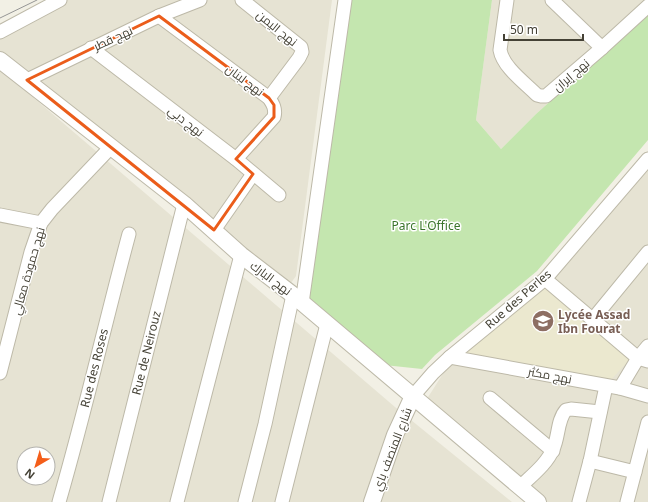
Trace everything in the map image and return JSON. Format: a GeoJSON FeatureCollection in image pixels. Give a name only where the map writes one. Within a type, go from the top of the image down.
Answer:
{"type":"FeatureCollection","features":[{"type":"Feature","properties":{"kind":"street"},"geometry":{"type":"LineString","coordinates":[[0,32],[60,0]]}},
{"type":"Feature","properties":{"kind":"street","name":"نهج قطر"},"geometry":{"type":"LineString","coordinates":[[27,80],[159,16],[200,0]]}},
{"type":"Feature","properties":{"kind":"street","name":"نهج اليمن"},"geometry":{"type":"LineString","coordinates":[[242,0],[301,47],[302,52],[299,58],[269,98]]}},
{"type":"Feature","properties":{"kind":"street"},"geometry":{"type":"LineString","coordinates":[[246,502],[298,299],[345,0]]}},
{"type":"Feature","properties":{"kind":"street","name":"نهج إيران"},"geometry":{"type":"LineString","coordinates":[[507,0],[500,50],[502,57],[506,64],[537,95],[541,96],[546,96],[602,48],[646,5]]}},
{"type":"Feature","properties":{"kind":"street"},"geometry":{"type":"LineString","coordinates":[[552,0],[602,48]]}},
{"type":"Feature","properties":{"kind":"street","name":"نهج لبنان"},"geometry":{"type":"LineString","coordinates":[[159,16],[269,98],[275,109],[274,117],[236,159]]}},
{"type":"Feature","properties":{"kind":"street","name":"نهج دبي"},"geometry":{"type":"LineString","coordinates":[[91,48],[236,159],[279,195]]}},
{"type":"Feature","properties":{"kind":"street","name":"نهج البارك"},"geometry":{"type":"LineString","coordinates":[[0,60],[184,204],[241,255],[298,299],[538,502]]}},
{"type":"Feature","properties":{"kind":"street","name":"نهج حمودة معالي"},"geometry":{"type":"LineString","coordinates":[[0,372],[31,252],[41,223],[52,209],[111,147]]}},
{"type":"Feature","properties":{"kind":"street","name":"Rue des Perles"},"geometry":{"type":"LineString","coordinates":[[413,396],[433,373],[450,357],[545,279],[648,159]]}},
{"type":"Feature","properties":{"kind":"street"},"geometry":{"type":"LineString","coordinates":[[214,230],[253,174]]}},
{"type":"Feature","properties":{"kind":"street","name":"Rue de Neirouz"},"geometry":{"type":"LineString","coordinates":[[109,502],[184,204]]}},
{"type":"Feature","properties":{"kind":"street"},"geometry":{"type":"LineString","coordinates":[[0,215],[41,223]]}},
{"type":"Feature","properties":{"kind":"street","name":"Rue des Roses"},"geometry":{"type":"LineString","coordinates":[[59,502],[75,447],[107,315],[129,234]]}},
{"type":"Feature","properties":{"kind":"street"},"geometry":{"type":"LineString","coordinates":[[593,319],[648,252]]}},
{"type":"Feature","properties":{"kind":"street"},"geometry":{"type":"LineString","coordinates":[[177,502],[241,255]]}},
{"type":"Feature","properties":{"kind":"street"},"geometry":{"type":"LineString","coordinates":[[545,279],[643,360]]}},
{"type":"Feature","properties":{"kind":"street"},"geometry":{"type":"LineString","coordinates":[[282,502],[326,324]]}},
{"type":"Feature","properties":{"kind":"street"},"geometry":{"type":"LineString","coordinates":[[620,388],[643,360],[648,346]]}},
{"type":"Feature","properties":{"kind":"street","name":"نهج مكثر"},"geometry":{"type":"LineString","coordinates":[[450,357],[620,388],[648,396]]}},
{"type":"Feature","properties":{"kind":"street"},"geometry":{"type":"LineString","coordinates":[[579,502],[606,386]]}},
{"type":"Feature","properties":{"kind":"street","name":"شارع المنصف باي"},"geometry":{"type":"LineString","coordinates":[[374,500],[395,435],[413,396]]}},
{"type":"Feature","properties":{"kind":"street"},"geometry":{"type":"LineString","coordinates":[[490,398],[553,451]]}},
{"type":"Feature","properties":{"kind":"street"},"geometry":{"type":"LineString","coordinates":[[520,487],[544,463],[553,451],[561,420],[566,410],[571,409],[600,412]]}},
{"type":"Feature","properties":{"kind":"street"},"geometry":{"type":"LineString","coordinates":[[627,502],[648,422]]}},
{"type":"Feature","properties":{"kind":"street"},"geometry":{"type":"LineString","coordinates":[[590,460],[635,472]]}},
{"type":"Feature","properties":{"kind":"highlighted area"},"geometry":{"type":"Polygon","coordinates":[[[159,16],[269,98],[274,105],[274,117],[236,159],[253,174],[214,230],[27,80],[159,16]]]}},
{"type":"Feature","properties":{"kind":"shaded area"},"geometry":{"type":"Polygon","coordinates":[[[53,0],[332,0],[296,276],[288,287],[0,51],[0,27],[53,0]]]}},
{"type":"Feature","properties":{"kind":"shaded area"},"geometry":{"type":"Polygon","coordinates":[[[492,0],[648,0],[648,14],[536,114],[501,149],[476,120],[492,0]]]}},
{"type":"Feature","properties":{"kind":"shaded area"},"geometry":{"type":"Polygon","coordinates":[[[0,69],[395,407],[512,502],[0,502],[0,69]]]}},
{"type":"Feature","properties":{"kind":"shaded area"},"geometry":{"type":"Polygon","coordinates":[[[648,164],[648,502],[535,502],[423,405],[446,369],[460,357],[648,164]]]}},
{"type":"Feature","properties":{"kind":"shaded area","name":"Lycée Assad Ibn Fourat"},"geometry":{"type":"Polygon","coordinates":[[[542,284],[630,359],[608,383],[460,357],[542,284]]]}},
{"type":"Feature","properties":{"kind":"green space","name":"Parc L'Office"},"geometry":{"type":"Polygon","coordinates":[[[348,0],[492,0],[476,120],[501,149],[536,114],[648,14],[648,140],[537,271],[435,355],[422,369],[384,365],[308,301],[348,0]]]}},
{"type":"Feature","properties":{"kind":"tram line"},"geometry":{"type":"LineString","coordinates":[[0,18],[37,0]]}},
{"type":"Feature","properties":{"kind":"place","name":"Lycée Assad Ibn Fourat"},"geometry":{"type":"Point","coordinates":[543,321]}}]}
